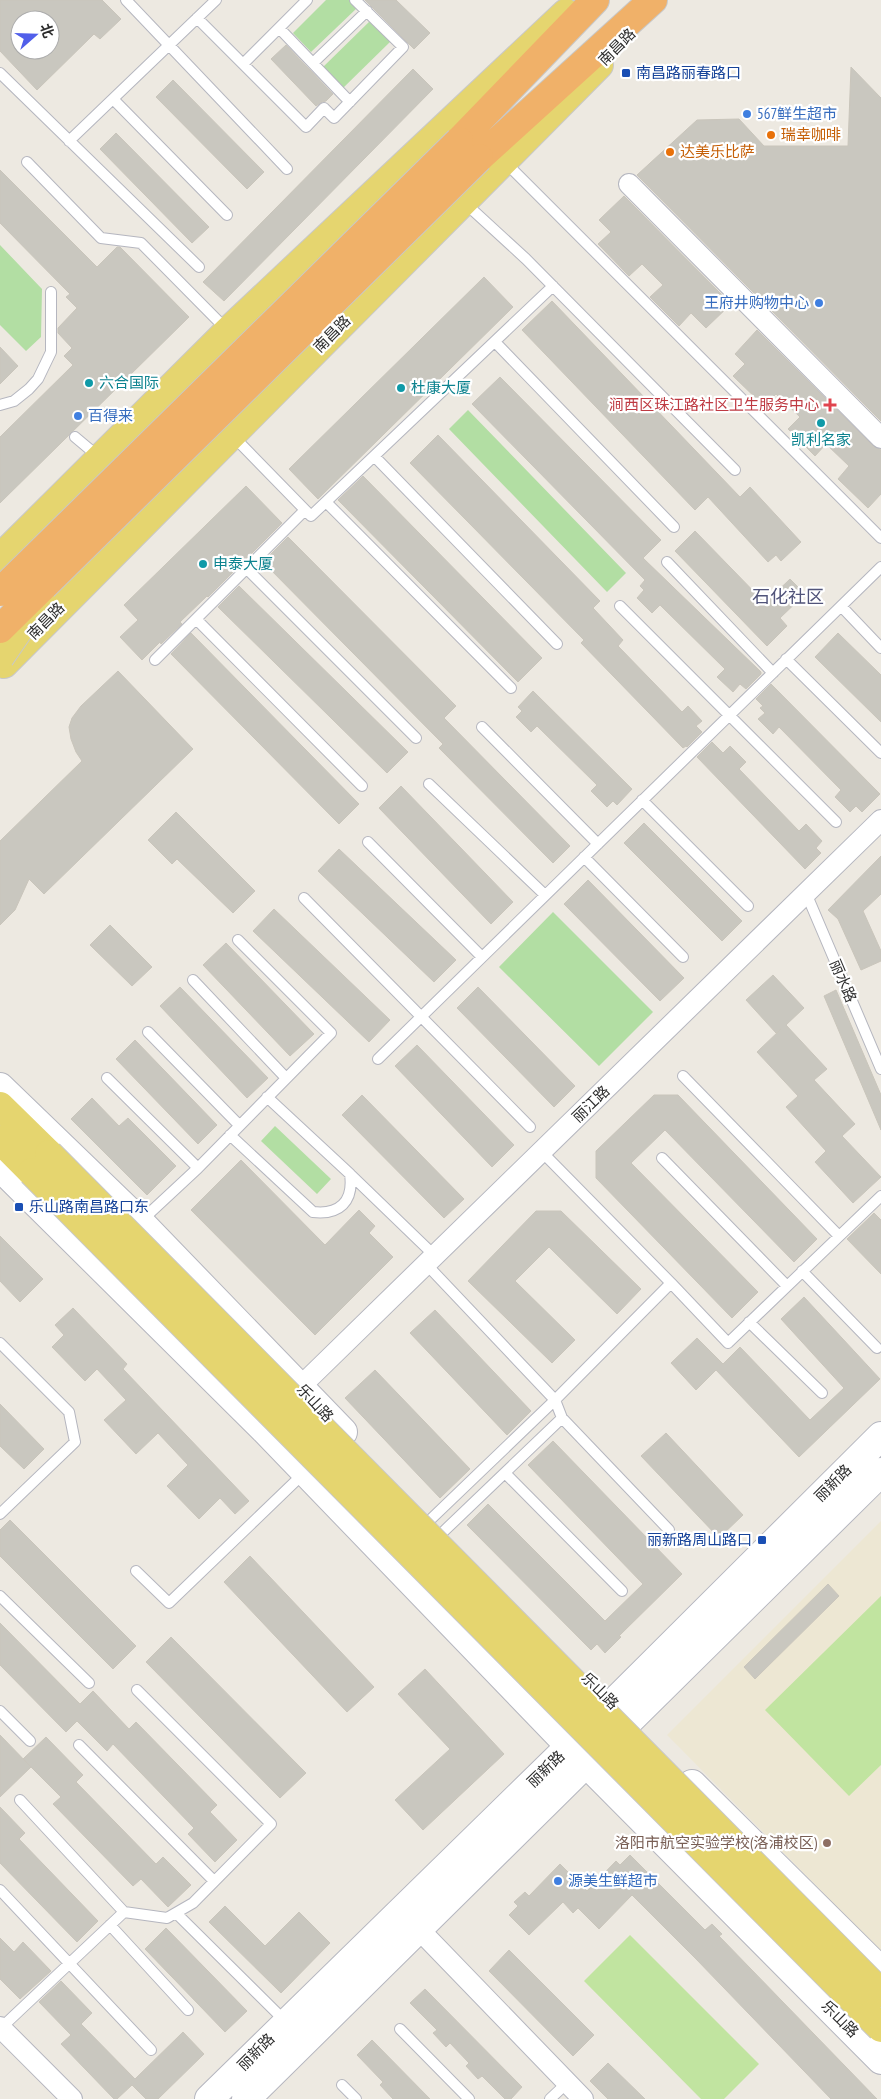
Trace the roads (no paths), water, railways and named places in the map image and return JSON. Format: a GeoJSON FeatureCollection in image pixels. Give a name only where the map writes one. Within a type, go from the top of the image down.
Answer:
{"type":"FeatureCollection","features":[{"type":"Feature","properties":{"kind":"highway","name":"南昌路"},"geometry":{"type":"LineString","coordinates":[[0,628],[481,153],[595,0]]}},
{"type":"Feature","properties":{"kind":"highway","name":"南昌路"},"geometry":{"type":"LineString","coordinates":[[0,592],[481,153],[652,0]]}},
{"type":"Feature","properties":{"kind":"main road"},"geometry":{"type":"LineString","coordinates":[[63,604],[40,606],[23,599],[11,584],[4,554],[228,332],[580,0]]}},
{"type":"Feature","properties":{"kind":"main road","name":"南昌路"},"geometry":{"type":"LineString","coordinates":[[0,668],[464,202],[481,153],[664,0]]}},
{"type":"Feature","properties":{"kind":"main road"},"geometry":{"type":"LineString","coordinates":[[0,657],[62,568]]}},
{"type":"Feature","properties":{"kind":"main road","name":"乐山路"},"geometry":{"type":"LineString","coordinates":[[0,1087],[140,1222],[300,1387],[325,1452]]}},
{"type":"Feature","properties":{"kind":"main road"},"geometry":{"type":"LineString","coordinates":[[0,1106],[881,1993]]}},
{"type":"Feature","properties":{"kind":"main road","name":"乐山路"},"geometry":{"type":"LineString","coordinates":[[0,1113],[325,1452],[597,1730],[881,1971]]}},
{"type":"Feature","properties":{"kind":"main road","name":"乐山路"},"geometry":{"type":"LineString","coordinates":[[0,1132],[325,1452],[597,1730]]}},
{"type":"Feature","properties":{"kind":"main road"},"geometry":{"type":"LineString","coordinates":[[0,1140],[881,2028]]}},
{"type":"Feature","properties":{"kind":"main road","name":"乐山路"},"geometry":{"type":"LineString","coordinates":[[0,1168],[325,1452],[436,1526],[597,1730],[881,2060]]}},
{"type":"Feature","properties":{"kind":"main road","name":"丽新路"},"geometry":{"type":"LineString","coordinates":[[246,2099],[409,1919],[597,1730],[881,1436]]}},
{"type":"Feature","properties":{"kind":"main road","name":"丽新路"},"geometry":{"type":"LineString","coordinates":[[597,1730],[881,1472]]}},
{"type":"Feature","properties":{"kind":"main road","name":"丽新路"},"geometry":{"type":"LineString","coordinates":[[209,2099],[286,2022],[409,1919]]}},
{"type":"Feature","properties":{"kind":"street"},"geometry":{"type":"LineString","coordinates":[[629,184],[881,438]]}},
{"type":"Feature","properties":{"kind":"street","name":"丽江路"},"geometry":{"type":"LineString","coordinates":[[300,1387],[881,820]]}},
{"type":"Feature","properties":{"kind":"street"},"geometry":{"type":"LineString","coordinates":[[409,1919],[583,2099]]}},
{"type":"Feature","properties":{"kind":"street"},"geometry":{"type":"LineString","coordinates":[[1,2028],[72,2099]]}},
{"type":"Feature","properties":{"kind":"lane"},"geometry":{"type":"LineString","coordinates":[[126,0],[287,169]]}},
{"type":"Feature","properties":{"kind":"lane"},"geometry":{"type":"LineString","coordinates":[[69,140],[216,0]]}},
{"type":"Feature","properties":{"kind":"lane"},"geometry":{"type":"LineString","coordinates":[[243,64],[306,0]]}},
{"type":"Feature","properties":{"kind":"lane"},"geometry":{"type":"LineString","coordinates":[[197,18],[306,127],[324,108],[334,118],[403,47],[356,0]]}},
{"type":"Feature","properties":{"kind":"lane"},"geometry":{"type":"LineString","coordinates":[[313,64],[367,11]]}},
{"type":"Feature","properties":{"kind":"lane"},"geometry":{"type":"LineString","coordinates":[[279,28],[350,102]]}},
{"type":"Feature","properties":{"kind":"lane"},"geometry":{"type":"LineString","coordinates":[[0,74],[199,267]]}},
{"type":"Feature","properties":{"kind":"lane"},"geometry":{"type":"LineString","coordinates":[[113,99],[227,215]]}},
{"type":"Feature","properties":{"kind":"lane"},"geometry":{"type":"LineString","coordinates":[[481,153],[881,538]]}},
{"type":"Feature","properties":{"kind":"lane"},"geometry":{"type":"LineString","coordinates":[[27,162],[102,238],[141,243],[228,332]]}},
{"type":"Feature","properties":{"kind":"lane"},"geometry":{"type":"LineString","coordinates":[[464,202],[553,286],[735,470]]}},
{"type":"Feature","properties":{"kind":"lane"},"geometry":{"type":"LineString","coordinates":[[231,434],[311,516],[553,286]]}},
{"type":"Feature","properties":{"kind":"lane"},"geometry":{"type":"LineString","coordinates":[[0,405],[31,393],[51,352],[51,292]]}},
{"type":"Feature","properties":{"kind":"lane"},"geometry":{"type":"LineString","coordinates":[[495,342],[674,527]]}},
{"type":"Feature","properties":{"kind":"lane"},"geometry":{"type":"LineString","coordinates":[[75,437],[101,459]]}},
{"type":"Feature","properties":{"kind":"lane"},"geometry":{"type":"LineString","coordinates":[[374,456],[557,644]]}},
{"type":"Feature","properties":{"kind":"lane"},"geometry":{"type":"LineString","coordinates":[[326,502],[511,688]]}},
{"type":"Feature","properties":{"kind":"lane"},"geometry":{"type":"LineString","coordinates":[[156,660],[305,510]]}},
{"type":"Feature","properties":{"kind":"lane"},"geometry":{"type":"LineString","coordinates":[[667,562],[773,673]]}},
{"type":"Feature","properties":{"kind":"lane"},"geometry":{"type":"LineString","coordinates":[[378,1059],[881,567]]}},
{"type":"Feature","properties":{"kind":"lane"},"geometry":{"type":"LineString","coordinates":[[247,569],[416,738]]}},
{"type":"Feature","properties":{"kind":"lane"},"geometry":{"type":"LineString","coordinates":[[620,606],[836,822]]}},
{"type":"Feature","properties":{"kind":"lane"},"geometry":{"type":"LineString","coordinates":[[841,606],[881,648]]}},
{"type":"Feature","properties":{"kind":"lane"},"geometry":{"type":"LineString","coordinates":[[196,619],[362,786]]}},
{"type":"Feature","properties":{"kind":"lane"},"geometry":{"type":"LineString","coordinates":[[786,659],[881,753]]}},
{"type":"Feature","properties":{"kind":"lane"},"geometry":{"type":"LineString","coordinates":[[482,727],[598,844]]}},
{"type":"Feature","properties":{"kind":"lane"},"geometry":{"type":"LineString","coordinates":[[428,784],[545,896]]}},
{"type":"Feature","properties":{"kind":"lane"},"geometry":{"type":"LineString","coordinates":[[642,800],[748,906]]}},
{"type":"Feature","properties":{"kind":"lane"},"geometry":{"type":"LineString","coordinates":[[368,842],[482,957]]}},
{"type":"Feature","properties":{"kind":"lane"},"geometry":{"type":"LineString","coordinates":[[584,857],[683,958]]}},
{"type":"Feature","properties":{"kind":"lane","name":"丽水路"},"geometry":{"type":"LineString","coordinates":[[806,894],[881,1069]]}},
{"type":"Feature","properties":{"kind":"lane"},"geometry":{"type":"LineString","coordinates":[[304,898],[530,1127]]}},
{"type":"Feature","properties":{"kind":"lane"},"geometry":{"type":"LineString","coordinates":[[140,1222],[198,1168],[331,1033],[238,940]]}},
{"type":"Feature","properties":{"kind":"lane"},"geometry":{"type":"LineString","coordinates":[[194,980],[286,1078]]}},
{"type":"Feature","properties":{"kind":"lane"},"geometry":{"type":"LineString","coordinates":[[148,1032],[239,1126]]}},
{"type":"Feature","properties":{"kind":"lane"},"geometry":{"type":"LineString","coordinates":[[683,1076],[839,1236]]}},
{"type":"Feature","properties":{"kind":"lane"},"geometry":{"type":"LineString","coordinates":[[106,1078],[198,1168]]}},
{"type":"Feature","properties":{"kind":"lane"},"geometry":{"type":"LineString","coordinates":[[267,1097],[350,1174],[431,1261],[555,1400],[562,1418],[669,1530]]}},
{"type":"Feature","properties":{"kind":"lane"},"geometry":{"type":"LineString","coordinates":[[230,1135],[313,1212],[326,1213],[338,1209],[348,1199],[352,1186],[350,1174]]}},
{"type":"Feature","properties":{"kind":"lane"},"geometry":{"type":"LineString","coordinates":[[542,1152],[728,1343],[881,1196]]}},
{"type":"Feature","properties":{"kind":"lane"},"geometry":{"type":"LineString","coordinates":[[662,1158],[787,1286]]}},
{"type":"Feature","properties":{"kind":"lane"},"geometry":{"type":"LineString","coordinates":[[802,1271],[877,1348]]}},
{"type":"Feature","properties":{"kind":"lane"},"geometry":{"type":"LineString","coordinates":[[436,1526],[555,1400],[671,1283]]}},
{"type":"Feature","properties":{"kind":"lane"},"geometry":{"type":"LineString","coordinates":[[749,1322],[822,1393]]}},
{"type":"Feature","properties":{"kind":"lane"},"geometry":{"type":"LineString","coordinates":[[0,1342],[70,1412],[75,1442],[0,1514]]}},
{"type":"Feature","properties":{"kind":"lane"},"geometry":{"type":"LineString","coordinates":[[436,1526],[506,1474],[562,1418]]}},
{"type":"Feature","properties":{"kind":"lane"},"geometry":{"type":"LineString","coordinates":[[136,1571],[169,1604],[325,1452]]}},
{"type":"Feature","properties":{"kind":"lane"},"geometry":{"type":"LineString","coordinates":[[506,1474],[622,1591]]}},
{"type":"Feature","properties":{"kind":"lane"},"geometry":{"type":"LineString","coordinates":[[0,1596],[89,1683]]}},
{"type":"Feature","properties":{"kind":"lane"},"geometry":{"type":"LineString","coordinates":[[20,1800],[124,1912],[167,1918],[193,1903],[271,1824],[137,1690]]}},
{"type":"Feature","properties":{"kind":"lane"},"geometry":{"type":"LineString","coordinates":[[0,1711],[30,1741]]}},
{"type":"Feature","properties":{"kind":"lane"},"geometry":{"type":"LineString","coordinates":[[79,1745],[214,1881]]}},
{"type":"Feature","properties":{"kind":"lane"},"geometry":{"type":"LineString","coordinates":[[0,1890],[151,2050]]}},
{"type":"Feature","properties":{"kind":"lane"},"geometry":{"type":"LineString","coordinates":[[1,2028],[124,1912]]}},
{"type":"Feature","properties":{"kind":"lane"},"geometry":{"type":"LineString","coordinates":[[176,1913],[286,2022]]}},
{"type":"Feature","properties":{"kind":"lane"},"geometry":{"type":"LineString","coordinates":[[110,1925],[188,2010]]}},
{"type":"Feature","properties":{"kind":"lane"},"geometry":{"type":"LineString","coordinates":[[400,2029],[469,2099]]}},
{"type":"Feature","properties":{"kind":"lane"},"geometry":{"type":"LineString","coordinates":[[550,2099],[567,2082]]}},
{"type":"Feature","properties":{"kind":"lane"},"geometry":{"type":"LineString","coordinates":[[342,2085],[356,2099]]}},
{"type":"Feature","properties":{"kind":"place","name":"南昌路丽春路口"},"geometry":{"type":"Point","coordinates":[626,73]}},
{"type":"Feature","properties":{"kind":"place","name":"567鲜生超市"},"geometry":{"type":"Point","coordinates":[747,114]}},
{"type":"Feature","properties":{"kind":"place","name":"瑞幸咖啡"},"geometry":{"type":"Point","coordinates":[771,135]}},
{"type":"Feature","properties":{"kind":"place","name":"达美乐比萨"},"geometry":{"type":"Point","coordinates":[670,152]}},
{"type":"Feature","properties":{"kind":"place","name":"王府井购物中心"},"geometry":{"type":"Point","coordinates":[819,303]}},
{"type":"Feature","properties":{"kind":"place","name":"六合国际"},"geometry":{"type":"Point","coordinates":[89,383]}},
{"type":"Feature","properties":{"kind":"place","name":"杜康大厦"},"geometry":{"type":"Point","coordinates":[401,388]}},
{"type":"Feature","properties":{"kind":"place","name":"涧西区珠江路社区卫生服务中心"},"geometry":{"type":"Point","coordinates":[830,405]}},
{"type":"Feature","properties":{"kind":"place","name":"百得来"},"geometry":{"type":"Point","coordinates":[78,416]}},
{"type":"Feature","properties":{"kind":"place","name":"凯利名家"},"geometry":{"type":"Point","coordinates":[821,423]}},
{"type":"Feature","properties":{"kind":"place","name":"申泰大厦"},"geometry":{"type":"Point","coordinates":[203,564]}},
{"type":"Feature","properties":{"kind":"place","name":"乐山路南昌路口东"},"geometry":{"type":"Point","coordinates":[19,1207]}},
{"type":"Feature","properties":{"kind":"place","name":"丽新路周山路口"},"geometry":{"type":"Point","coordinates":[762,1540]}},
{"type":"Feature","properties":{"kind":"place","name":"洛阳市航空实验学校(洛浦校区)"},"geometry":{"type":"Point","coordinates":[827,1843]}},
{"type":"Feature","properties":{"kind":"place","name":"源美生鲜超市"},"geometry":{"type":"Point","coordinates":[558,1881]}},
{"type":"Feature","properties":{"kind":"district","name":"石化社区"},"geometry":{"type":"Point","coordinates":[788,597]}}]}
